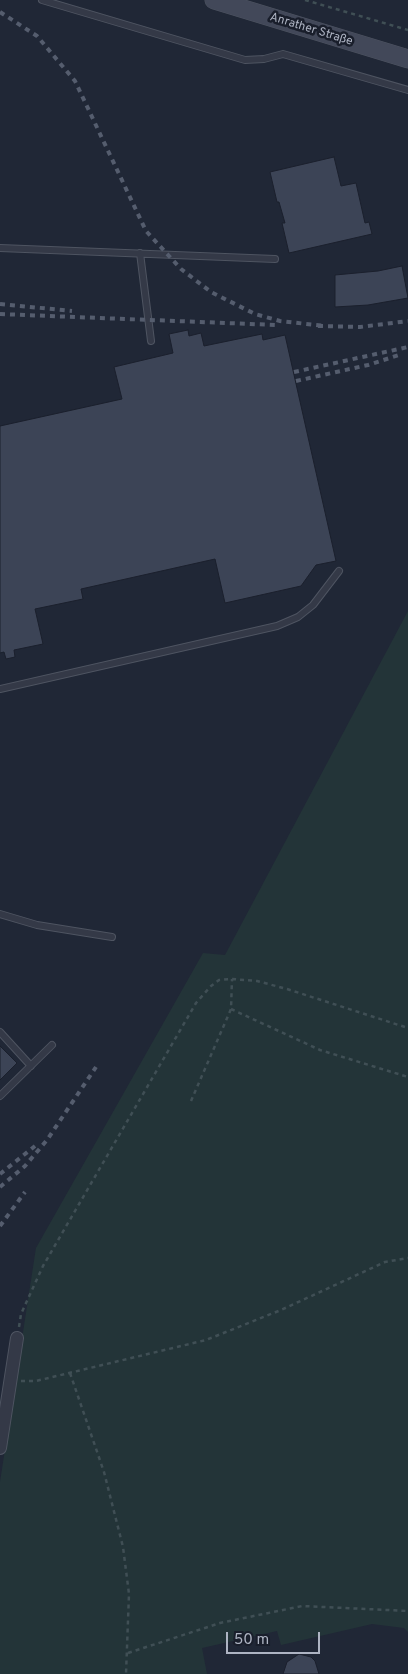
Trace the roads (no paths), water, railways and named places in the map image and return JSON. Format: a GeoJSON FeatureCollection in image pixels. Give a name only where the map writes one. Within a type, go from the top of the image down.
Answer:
{"type":"FeatureCollection","features":[{"type":"Feature","properties":{"kind":"main road","name":"Anrather Straße"},"geometry":{"type":"LineString","coordinates":[[214,0],[408,59]]}},
{"type":"Feature","properties":{"kind":"street"},"geometry":{"type":"LineString","coordinates":[[0,1448],[17,1338]]}},
{"type":"Feature","properties":{"kind":"lane"},"geometry":{"type":"LineString","coordinates":[[42,0],[245,60],[264,60],[283,54],[408,90]]}},
{"type":"Feature","properties":{"kind":"lane"},"geometry":{"type":"LineString","coordinates":[[0,248],[275,259]]}},
{"type":"Feature","properties":{"kind":"lane"},"geometry":{"type":"LineString","coordinates":[[140,253],[151,341]]}},
{"type":"Feature","properties":{"kind":"lane"},"geometry":{"type":"LineString","coordinates":[[0,689],[277,626],[298,616],[313,605],[339,571]]}},
{"type":"Feature","properties":{"kind":"lane"},"geometry":{"type":"LineString","coordinates":[[0,914],[37,925],[112,937]]}},
{"type":"Feature","properties":{"kind":"lane"},"geometry":{"type":"LineString","coordinates":[[0,1032],[31,1066]]}},
{"type":"Feature","properties":{"kind":"lane"},"geometry":{"type":"LineString","coordinates":[[0,1096],[52,1045]]}},
{"type":"Feature","properties":{"kind":"railway"},"geometry":{"type":"LineString","coordinates":[[0,12],[37,36],[75,81],[146,231],[181,269],[211,292],[255,314],[280,321],[325,326]]}},
{"type":"Feature","properties":{"kind":"railway"},"geometry":{"type":"LineString","coordinates":[[0,304],[72,311]]}},
{"type":"Feature","properties":{"kind":"railway"},"geometry":{"type":"LineString","coordinates":[[0,314],[276,325]]}},
{"type":"Feature","properties":{"kind":"railway"},"geometry":{"type":"LineString","coordinates":[[318,326],[360,327],[408,321]]}},
{"type":"Feature","properties":{"kind":"railway"},"geometry":{"type":"LineString","coordinates":[[294,372],[408,347]]}},
{"type":"Feature","properties":{"kind":"railway"},"geometry":{"type":"LineString","coordinates":[[296,381],[368,365],[399,355]]}},
{"type":"Feature","properties":{"kind":"railway"},"geometry":{"type":"LineString","coordinates":[[0,1187],[25,1166],[47,1140],[96,1067]]}},
{"type":"Feature","properties":{"kind":"railway"},"geometry":{"type":"LineString","coordinates":[[0,1174],[35,1146]]}},
{"type":"Feature","properties":{"kind":"railway"},"geometry":{"type":"LineString","coordinates":[[0,1226],[25,1192]]}}]}
